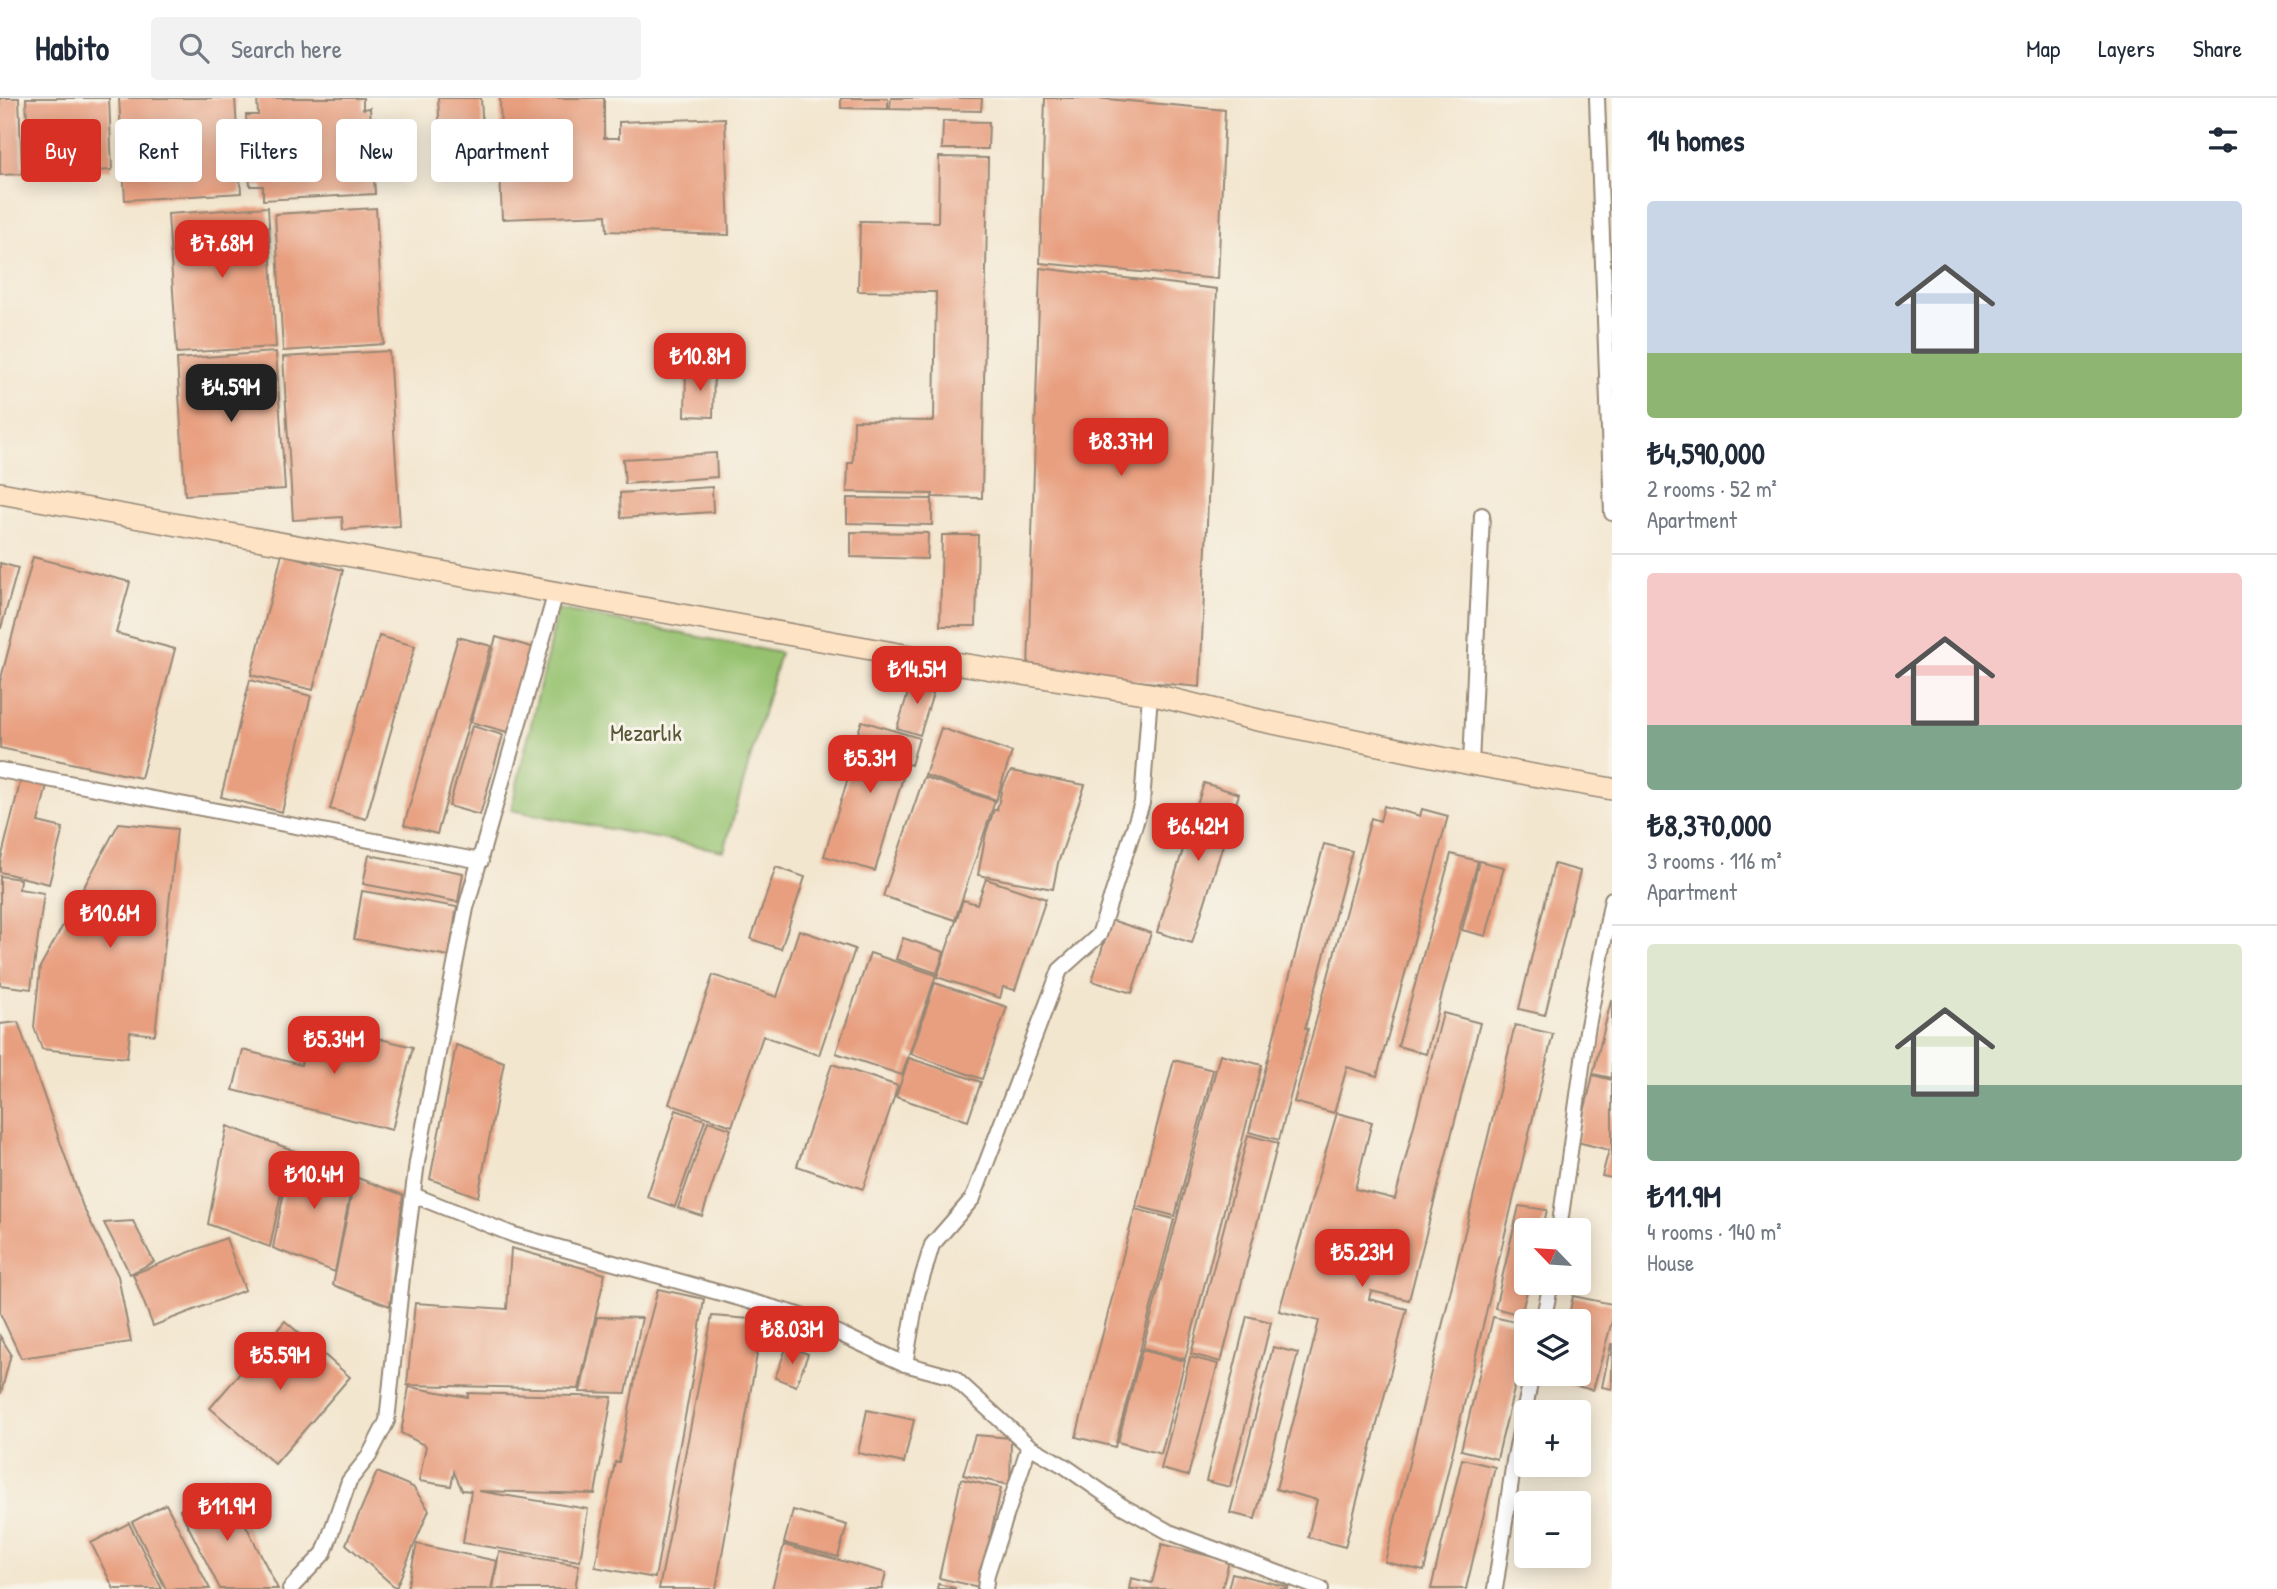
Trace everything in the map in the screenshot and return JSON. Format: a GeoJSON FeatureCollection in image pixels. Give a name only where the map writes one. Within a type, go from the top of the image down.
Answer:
{"type":"FeatureCollection","features":[{"type":"Feature","properties":{"kind":"street"},"geometry":{"type":"LineString","coordinates":[[1597,98],[1612,513]]}},
{"type":"Feature","properties":{"kind":"street"},"geometry":{"type":"LineString","coordinates":[[0,493],[910,656],[1150,694],[1258,720],[1471,764],[1612,789]]}},
{"type":"Feature","properties":{"kind":"street"},"geometry":{"type":"LineString","coordinates":[[1471,764],[1482,515]]}},
{"type":"Feature","properties":{"kind":"street"},"geometry":{"type":"LineString","coordinates":[[290,1589],[324,1553],[349,1481],[369,1456],[387,1420],[416,1162],[466,908],[556,592]]}},
{"type":"Feature","properties":{"kind":"street"},"geometry":{"type":"LineString","coordinates":[[905,1364],[917,1295],[932,1245],[974,1198],[1060,970],[1099,935],[1143,803],[1150,694]]}},
{"type":"Feature","properties":{"kind":"street"},"geometry":{"type":"LineString","coordinates":[[0,770],[481,861]]}},
{"type":"Feature","properties":{"kind":"street"},"geometry":{"type":"LineString","coordinates":[[1561,1218],[1587,1031],[1612,899]]}},
{"type":"Feature","properties":{"kind":"street"},"geometry":{"type":"LineString","coordinates":[[413,1195],[514,1235],[799,1315],[905,1364],[953,1377],[1029,1446],[1066,1467],[1122,1506],[1170,1532],[1321,1589]]}},
{"type":"Feature","properties":{"kind":"street"},"geometry":{"type":"LineString","coordinates":[[1495,1589],[1514,1461],[1530,1386]]}},
{"type":"Feature","properties":{"kind":"street"},"geometry":{"type":"LineString","coordinates":[[985,1589],[986,1574],[1029,1446]]}},
{"type":"Feature","properties":{"kind":"green space","name":"Mezarlık"},"geometry":{"type":"Polygon","coordinates":[[[558,609],[780,653],[724,851],[511,810],[558,609]]]}},
{"type":"Feature","properties":{"kind":"building"},"geometry":{"type":"Polygon","coordinates":[[[0,98],[19,98],[21,174],[0,175],[0,98]]]}},
{"type":"Feature","properties":{"kind":"building"},"geometry":{"type":"Polygon","coordinates":[[[26,98],[109,98],[112,170],[101,171],[101,119],[27,119],[26,98]]]}},
{"type":"Feature","properties":{"kind":"building"},"geometry":{"type":"Polygon","coordinates":[[[119,98],[235,98],[236,119],[216,119],[216,182],[240,182],[241,193],[125,200],[124,182],[202,182],[202,119],[120,119],[119,98]]]}},
{"type":"Feature","properties":{"kind":"building"},"geometry":{"type":"Polygon","coordinates":[[[257,98],[363,98],[363,109],[370,108],[371,119],[336,119],[336,182],[374,182],[375,194],[263,200],[263,186],[250,186],[250,182],[322,182],[322,119],[246,119],[246,115],[258,115],[257,98]]]}},
{"type":"Feature","properties":{"kind":"building"},"geometry":{"type":"Polygon","coordinates":[[[438,98],[481,98],[482,119],[439,119],[438,98]]]}},
{"type":"Feature","properties":{"kind":"building"},"geometry":{"type":"Polygon","coordinates":[[[500,98],[604,98],[604,138],[619,138],[619,122],[725,118],[729,235],[607,231],[606,215],[502,219],[500,182],[573,182],[573,119],[501,119],[500,98]]]}},
{"type":"Feature","properties":{"kind":"building"},"geometry":{"type":"Polygon","coordinates":[[[841,98],[888,98],[888,109],[841,108],[841,98]]]}},
{"type":"Feature","properties":{"kind":"building"},"geometry":{"type":"Polygon","coordinates":[[[891,98],[982,98],[981,111],[890,109],[891,98]]]}},
{"type":"Feature","properties":{"kind":"building"},"geometry":{"type":"Polygon","coordinates":[[[1045,98],[1096,98],[1225,110],[1218,279],[1040,263],[1045,98]]]}},
{"type":"Feature","properties":{"kind":"building"},"geometry":{"type":"Polygon","coordinates":[[[943,121],[989,122],[988,149],[942,149],[943,121]]]}},
{"type":"Feature","properties":{"kind":"building"},"geometry":{"type":"Polygon","coordinates":[[[939,157],[988,158],[982,498],[847,492],[848,463],[853,463],[854,420],[934,421],[936,292],[858,291],[860,221],[938,222],[939,157]]]}},
{"type":"Feature","properties":{"kind":"building"},"geometry":{"type":"Polygon","coordinates":[[[268,207],[276,347],[177,353],[168,214],[268,207]]]}},
{"type":"Feature","properties":{"kind":"building"},"geometry":{"type":"Polygon","coordinates":[[[376,208],[384,344],[283,351],[275,214],[376,208]]]}},
{"type":"Feature","properties":{"kind":"building"},"geometry":{"type":"Polygon","coordinates":[[[1040,268],[1217,289],[1200,687],[1028,671],[1040,268]]]}},
{"type":"Feature","properties":{"kind":"building"},"geometry":{"type":"Polygon","coordinates":[[[389,351],[400,526],[343,530],[342,517],[293,520],[283,357],[389,351]]]}},
{"type":"Feature","properties":{"kind":"building"},"geometry":{"type":"Polygon","coordinates":[[[276,352],[285,489],[185,495],[177,359],[276,352]]]}},
{"type":"Feature","properties":{"kind":"building"},"geometry":{"type":"Polygon","coordinates":[[[686,369],[714,369],[713,417],[685,416],[686,369]]]}},
{"type":"Feature","properties":{"kind":"building"},"geometry":{"type":"Polygon","coordinates":[[[716,453],[717,477],[625,484],[623,459],[716,453]]]}},
{"type":"Feature","properties":{"kind":"building"},"geometry":{"type":"Polygon","coordinates":[[[712,487],[713,512],[621,518],[620,493],[712,487]]]}},
{"type":"Feature","properties":{"kind":"building"},"geometry":{"type":"Polygon","coordinates":[[[847,498],[932,499],[932,525],[847,523],[847,498]]]}},
{"type":"Feature","properties":{"kind":"building"},"geometry":{"type":"Polygon","coordinates":[[[851,532],[928,533],[927,559],[851,557],[851,532]]]}},
{"type":"Feature","properties":{"kind":"building"},"geometry":{"type":"Polygon","coordinates":[[[942,535],[978,535],[976,626],[940,626],[942,535]]]}},
{"type":"Feature","properties":{"kind":"building"},"geometry":{"type":"Polygon","coordinates":[[[282,554],[343,570],[313,690],[251,675],[282,554]]]}},
{"type":"Feature","properties":{"kind":"building"},"geometry":{"type":"Polygon","coordinates":[[[33,557],[130,582],[116,633],[175,649],[141,778],[0,748],[0,682],[33,557]]]}},
{"type":"Feature","properties":{"kind":"building"},"geometry":{"type":"Polygon","coordinates":[[[0,563],[18,568],[1,628],[0,628],[0,563]]]}},
{"type":"Feature","properties":{"kind":"building"},"geometry":{"type":"Polygon","coordinates":[[[379,636],[415,646],[366,819],[330,809],[379,636]]]}},
{"type":"Feature","properties":{"kind":"building"},"geometry":{"type":"Polygon","coordinates":[[[458,637],[491,646],[437,834],[404,825],[458,637]]]}},
{"type":"Feature","properties":{"kind":"building"},"geometry":{"type":"Polygon","coordinates":[[[496,637],[535,648],[511,733],[471,722],[496,637]]]}},
{"type":"Feature","properties":{"kind":"building"},"geometry":{"type":"Polygon","coordinates":[[[913,677],[936,684],[920,735],[897,728],[913,677]]]}},
{"type":"Feature","properties":{"kind":"building"},"geometry":{"type":"Polygon","coordinates":[[[250,680],[311,696],[282,812],[221,797],[250,680]]]}},
{"type":"Feature","properties":{"kind":"building"},"geometry":{"type":"Polygon","coordinates":[[[862,721],[919,738],[911,765],[907,764],[875,871],[824,856],[857,749],[853,748],[862,721]]]}},
{"type":"Feature","properties":{"kind":"building"},"geometry":{"type":"Polygon","coordinates":[[[472,726],[503,735],[480,815],[449,806],[472,726]]]}},
{"type":"Feature","properties":{"kind":"building"},"geometry":{"type":"Polygon","coordinates":[[[941,728],[1012,752],[996,800],[925,775],[941,728]]]}},
{"type":"Feature","properties":{"kind":"building"},"geometry":{"type":"Polygon","coordinates":[[[1011,771],[1085,785],[1058,863],[1053,889],[978,875],[986,833],[994,810],[997,810],[1002,787],[1011,771]]]}},
{"type":"Feature","properties":{"kind":"building"},"geometry":{"type":"Polygon","coordinates":[[[22,775],[48,781],[38,822],[63,828],[49,884],[0,872],[22,775]]]}},
{"type":"Feature","properties":{"kind":"building"},"geometry":{"type":"Polygon","coordinates":[[[924,777],[995,801],[955,920],[883,896],[924,777]]]}},
{"type":"Feature","properties":{"kind":"building"},"geometry":{"type":"Polygon","coordinates":[[[1204,783],[1239,794],[1192,943],[1157,932],[1204,783]]]}},
{"type":"Feature","properties":{"kind":"building"},"geometry":{"type":"Polygon","coordinates":[[[1384,806],[1420,816],[1422,809],[1448,816],[1377,1076],[1347,1067],[1334,1113],[1294,1102],[1371,818],[1380,821],[1384,806]]]}},
{"type":"Feature","properties":{"kind":"building"},"geometry":{"type":"Polygon","coordinates":[[[119,823],[177,829],[155,1035],[130,1032],[127,1058],[42,1049],[34,1027],[40,967],[119,823]]]}},
{"type":"Feature","properties":{"kind":"building"},"geometry":{"type":"Polygon","coordinates":[[[1324,844],[1352,851],[1305,1028],[1308,1029],[1279,1140],[1249,1132],[1324,844]]]}},
{"type":"Feature","properties":{"kind":"building"},"geometry":{"type":"Polygon","coordinates":[[[1451,854],[1478,861],[1426,1054],[1398,1046],[1451,854]]]}},
{"type":"Feature","properties":{"kind":"building"},"geometry":{"type":"Polygon","coordinates":[[[369,855],[463,873],[458,902],[363,884],[369,855]]]}},
{"type":"Feature","properties":{"kind":"building"},"geometry":{"type":"Polygon","coordinates":[[[1479,861],[1504,867],[1486,936],[1462,930],[1479,861]]]}},
{"type":"Feature","properties":{"kind":"building"},"geometry":{"type":"Polygon","coordinates":[[[1554,864],[1580,871],[1545,1015],[1519,1009],[1554,864]]]}},
{"type":"Feature","properties":{"kind":"building"},"geometry":{"type":"Polygon","coordinates":[[[776,867],[805,877],[781,949],[751,939],[776,867]]]}},
{"type":"Feature","properties":{"kind":"building"},"geometry":{"type":"Polygon","coordinates":[[[0,876],[20,879],[19,889],[44,893],[31,989],[0,985],[0,876]]]}},
{"type":"Feature","properties":{"kind":"building"},"geometry":{"type":"Polygon","coordinates":[[[986,879],[1046,899],[1015,990],[1003,987],[1000,998],[937,977],[963,900],[977,904],[986,879]]]}},
{"type":"Feature","properties":{"kind":"building"},"geometry":{"type":"Polygon","coordinates":[[[362,891],[457,907],[449,956],[354,939],[362,891]]]}},
{"type":"Feature","properties":{"kind":"building"},"geometry":{"type":"Polygon","coordinates":[[[1111,920],[1151,933],[1132,993],[1092,981],[1111,920]]]}},
{"type":"Feature","properties":{"kind":"building"},"geometry":{"type":"Polygon","coordinates":[[[799,930],[855,949],[819,1055],[763,1036],[732,1126],[669,1104],[713,975],[777,997],[799,930]]]}},
{"type":"Feature","properties":{"kind":"building"},"geometry":{"type":"Polygon","coordinates":[[[903,938],[944,952],[937,973],[896,959],[903,938]]]}},
{"type":"Feature","properties":{"kind":"building"},"geometry":{"type":"Polygon","coordinates":[[[870,953],[936,975],[902,1075],[836,1053],[870,953]]]}},
{"type":"Feature","properties":{"kind":"building"},"geometry":{"type":"Polygon","coordinates":[[[935,983],[1007,1007],[982,1079],[911,1054],[935,983]]]}},
{"type":"Feature","properties":{"kind":"building"},"geometry":{"type":"Polygon","coordinates":[[[1612,1001],[1612,1078],[1593,1074],[1612,1001]]]}},
{"type":"Feature","properties":{"kind":"building"},"geometry":{"type":"Polygon","coordinates":[[[1443,1013],[1480,1023],[1409,1300],[1371,1291],[1369,1299],[1407,1309],[1345,1547],[1308,1537],[1317,1500],[1276,1489],[1319,1321],[1279,1311],[1337,1113],[1372,1122],[1355,1189],[1395,1199],[1443,1013]]]}},
{"type":"Feature","properties":{"kind":"building"},"geometry":{"type":"Polygon","coordinates":[[[18,1022],[83,1207],[118,1276],[131,1342],[21,1358],[0,1313],[0,1024],[18,1022]]]}},
{"type":"Feature","properties":{"kind":"building"},"geometry":{"type":"Polygon","coordinates":[[[312,1022],[413,1047],[392,1130],[233,1090],[243,1050],[301,1065],[312,1022]]]}},
{"type":"Feature","properties":{"kind":"building"},"geometry":{"type":"Polygon","coordinates":[[[1515,1025],[1553,1034],[1424,1571],[1385,1562],[1515,1025]]]}},
{"type":"Feature","properties":{"kind":"building"},"geometry":{"type":"Polygon","coordinates":[[[456,1045],[504,1062],[478,1197],[430,1179],[456,1045]]]}},
{"type":"Feature","properties":{"kind":"building"},"geometry":{"type":"Polygon","coordinates":[[[1220,1054],[1262,1065],[1185,1359],[1143,1348],[1220,1054]]]}},
{"type":"Feature","properties":{"kind":"building"},"geometry":{"type":"Polygon","coordinates":[[[909,1058],[981,1082],[968,1121],[896,1097],[909,1058]]]}},
{"type":"Feature","properties":{"kind":"building"},"geometry":{"type":"Polygon","coordinates":[[[1174,1060],[1213,1070],[1175,1216],[1136,1206],[1174,1060]]]}},
{"type":"Feature","properties":{"kind":"building"},"geometry":{"type":"Polygon","coordinates":[[[832,1064],[898,1086],[863,1189],[797,1166],[832,1064]]]}},
{"type":"Feature","properties":{"kind":"building"},"geometry":{"type":"Polygon","coordinates":[[[1593,1075],[1612,1080],[1612,1178],[1602,1176],[1609,1150],[1577,1142],[1593,1075]]]}},
{"type":"Feature","properties":{"kind":"building"},"geometry":{"type":"Polygon","coordinates":[[[676,1110],[705,1120],[675,1207],[647,1197],[676,1110]]]}},
{"type":"Feature","properties":{"kind":"building"},"geometry":{"type":"Polygon","coordinates":[[[708,1121],[731,1129],[702,1216],[678,1208],[708,1121]]]}},
{"type":"Feature","properties":{"kind":"building"},"geometry":{"type":"Polygon","coordinates":[[[227,1126],[290,1149],[270,1247],[208,1224],[227,1126]]]}},
{"type":"Feature","properties":{"kind":"building"},"geometry":{"type":"Polygon","coordinates":[[[1248,1135],[1278,1143],[1221,1362],[1191,1354],[1248,1135]]]}},
{"type":"Feature","properties":{"kind":"building"},"geometry":{"type":"Polygon","coordinates":[[[292,1150],[354,1173],[335,1272],[273,1248],[292,1150]]]}},
{"type":"Feature","properties":{"kind":"building"},"geometry":{"type":"Polygon","coordinates":[[[355,1177],[403,1195],[390,1306],[333,1285],[355,1177]]]}},
{"type":"Feature","properties":{"kind":"building"},"geometry":{"type":"Polygon","coordinates":[[[1519,1206],[1547,1210],[1545,1218],[1516,1218],[1519,1206]]]}},
{"type":"Feature","properties":{"kind":"building"},"geometry":{"type":"Polygon","coordinates":[[[1135,1209],[1174,1219],[1115,1447],[1076,1437],[1135,1209]]]}},
{"type":"Feature","properties":{"kind":"building"},"geometry":{"type":"Polygon","coordinates":[[[133,1221],[154,1262],[130,1274],[104,1223],[133,1221]]]}},
{"type":"Feature","properties":{"kind":"building"},"geometry":{"type":"Polygon","coordinates":[[[1514,1227],[1514,1295],[1526,1295],[1522,1309],[1514,1309],[1514,1313],[1495,1308],[1514,1227]]]}},
{"type":"Feature","properties":{"kind":"building"},"geometry":{"type":"Polygon","coordinates":[[[226,1238],[245,1290],[153,1326],[133,1274],[226,1238]]]}},
{"type":"Feature","properties":{"kind":"building"},"geometry":{"type":"Polygon","coordinates":[[[511,1248],[605,1274],[579,1389],[407,1385],[415,1303],[507,1309],[511,1248]]]}},
{"type":"Feature","properties":{"kind":"building"},"geometry":{"type":"Polygon","coordinates":[[[658,1289],[704,1299],[693,1374],[655,1578],[595,1567],[615,1462],[619,1462],[638,1364],[658,1289]]]}},
{"type":"Feature","properties":{"kind":"building"},"geometry":{"type":"Polygon","coordinates":[[[1573,1296],[1612,1304],[1612,1321],[1593,1390],[1577,1386],[1591,1386],[1591,1309],[1570,1309],[1573,1296]]]}},
{"type":"Feature","properties":{"kind":"building"},"geometry":{"type":"Polygon","coordinates":[[[712,1316],[763,1320],[716,1589],[659,1589],[712,1316]]]}},
{"type":"Feature","properties":{"kind":"building"},"geometry":{"type":"Polygon","coordinates":[[[1247,1316],[1271,1322],[1230,1487],[1206,1481],[1247,1316]]]}},
{"type":"Feature","properties":{"kind":"building"},"geometry":{"type":"Polygon","coordinates":[[[597,1317],[642,1318],[626,1393],[580,1392],[597,1317]]]}},
{"type":"Feature","properties":{"kind":"building"},"geometry":{"type":"Polygon","coordinates":[[[1493,1317],[1514,1321],[1515,1386],[1497,1459],[1461,1450],[1493,1317]]]}},
{"type":"Feature","properties":{"kind":"building"},"geometry":{"type":"Polygon","coordinates":[[[285,1321],[350,1377],[275,1464],[210,1408],[285,1321]]]}},
{"type":"Feature","properties":{"kind":"building"},"geometry":{"type":"Polygon","coordinates":[[[0,1336],[11,1354],[1,1393],[0,1393],[0,1336]]]}},
{"type":"Feature","properties":{"kind":"building"},"geometry":{"type":"Polygon","coordinates":[[[1612,1344],[1612,1389],[1602,1387],[1612,1344]]]}},
{"type":"Feature","properties":{"kind":"building"},"geometry":{"type":"Polygon","coordinates":[[[787,1346],[808,1354],[796,1386],[775,1378],[787,1346]]]}},
{"type":"Feature","properties":{"kind":"building"},"geometry":{"type":"Polygon","coordinates":[[[1273,1347],[1298,1353],[1255,1519],[1230,1513],[1273,1347]]]}},
{"type":"Feature","properties":{"kind":"building"},"geometry":{"type":"Polygon","coordinates":[[[1142,1350],[1185,1361],[1161,1454],[1118,1442],[1142,1350]]]}},
{"type":"Feature","properties":{"kind":"building"},"geometry":{"type":"Polygon","coordinates":[[[1190,1357],[1218,1364],[1188,1476],[1161,1469],[1190,1357]]]}},
{"type":"Feature","properties":{"kind":"building"},"geometry":{"type":"Polygon","coordinates":[[[409,1387],[468,1397],[468,1393],[612,1397],[595,1494],[478,1491],[588,1509],[580,1561],[463,1543],[471,1491],[462,1490],[454,1472],[451,1486],[419,1481],[426,1446],[401,1433],[409,1387]]]}},
{"type":"Feature","properties":{"kind":"building"},"geometry":{"type":"Polygon","coordinates":[[[867,1410],[914,1420],[904,1463],[858,1453],[867,1410]]]}},
{"type":"Feature","properties":{"kind":"building"},"geometry":{"type":"Polygon","coordinates":[[[975,1435],[1011,1438],[1010,1485],[963,1475],[975,1435]]]}},
{"type":"Feature","properties":{"kind":"building"},"geometry":{"type":"Polygon","coordinates":[[[1462,1459],[1495,1467],[1466,1589],[1431,1589],[1462,1459]]]}},
{"type":"Feature","properties":{"kind":"building"},"geometry":{"type":"Polygon","coordinates":[[[377,1472],[413,1487],[429,1510],[396,1588],[346,1544],[377,1472]]]}},
{"type":"Feature","properties":{"kind":"building"},"geometry":{"type":"Polygon","coordinates":[[[961,1479],[1001,1488],[979,1587],[939,1578],[961,1479]]]}},
{"type":"Feature","properties":{"kind":"building"},"geometry":{"type":"Polygon","coordinates":[[[226,1486],[278,1589],[220,1589],[180,1510],[226,1486]]]}},
{"type":"Feature","properties":{"kind":"building"},"geometry":{"type":"Polygon","coordinates":[[[166,1504],[210,1589],[166,1589],[132,1522],[166,1504]]]}},
{"type":"Feature","properties":{"kind":"building"},"geometry":{"type":"Polygon","coordinates":[[[793,1510],[847,1525],[838,1557],[784,1543],[793,1510]]]}},
{"type":"Feature","properties":{"kind":"building"},"geometry":{"type":"Polygon","coordinates":[[[129,1523],[162,1589],[114,1589],[91,1543],[129,1523]]]}},
{"type":"Feature","properties":{"kind":"building"},"geometry":{"type":"Polygon","coordinates":[[[417,1544],[497,1561],[491,1589],[407,1589],[417,1544]]]}},
{"type":"Feature","properties":{"kind":"building"},"geometry":{"type":"Polygon","coordinates":[[[1162,1544],[1229,1561],[1222,1589],[1129,1589],[1131,1578],[1152,1583],[1162,1544]]]}},
{"type":"Feature","properties":{"kind":"building"},"geometry":{"type":"Polygon","coordinates":[[[784,1545],[886,1573],[882,1589],[772,1589],[784,1545]]]}},
{"type":"Feature","properties":{"kind":"building"},"geometry":{"type":"Polygon","coordinates":[[[499,1552],[579,1565],[575,1589],[493,1589],[499,1552]]]}},
{"type":"Feature","properties":{"kind":"building"},"geometry":{"type":"Polygon","coordinates":[[[1232,1573],[1288,1587],[1288,1589],[1228,1589],[1232,1573]]]}},
{"type":"Feature","properties":{"kind":"building"},"geometry":{"type":"Polygon","coordinates":[[[938,1584],[955,1588],[955,1589],[937,1589],[938,1584]]]}}]}
